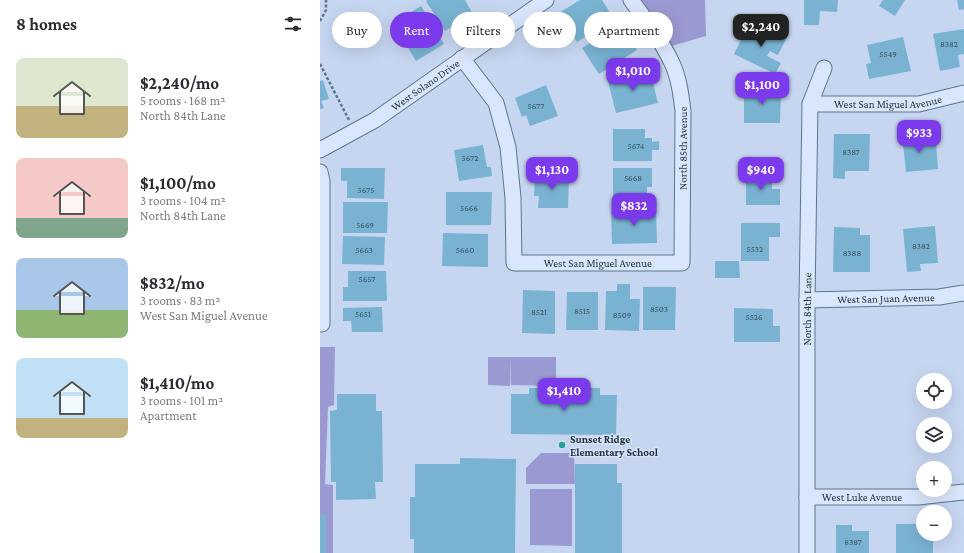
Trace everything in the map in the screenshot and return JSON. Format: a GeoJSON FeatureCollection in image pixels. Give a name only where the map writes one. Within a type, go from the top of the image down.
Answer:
{"type":"FeatureCollection","features":[{"type":"Feature","properties":{"kind":"street","name":"West Solano Drive"},"geometry":{"type":"LineString","coordinates":[[320,150],[375,120],[546,0]]}},
{"type":"Feature","properties":{"kind":"street","name":"North 85th Avenue"},"geometry":{"type":"LineString","coordinates":[[631,0],[655,33],[673,64],[681,92],[682,263]]}},
{"type":"Feature","properties":{"kind":"street","name":"West San Miguel Avenue"},"geometry":{"type":"LineString","coordinates":[[462,58],[496,103],[508,147],[513,198],[514,263],[682,263]]}},
{"type":"Feature","properties":{"kind":"street","name":"North 84th Lane"},"geometry":{"type":"LineString","coordinates":[[807,553],[810,104],[824,68]]}},
{"type":"Feature","properties":{"kind":"street","name":"West San Miguel Avenue"},"geometry":{"type":"LineString","coordinates":[[810,104],[919,104],[964,94]]}},
{"type":"Feature","properties":{"kind":"street"},"geometry":{"type":"LineString","coordinates":[[320,172],[322,181],[321,324]]}},
{"type":"Feature","properties":{"kind":"street","name":"West San Juan Avenue"},"geometry":{"type":"LineString","coordinates":[[808,300],[939,297],[964,293]]}},
{"type":"Feature","properties":{"kind":"street","name":"West Luke Avenue"},"geometry":{"type":"LineString","coordinates":[[808,497],[918,497],[964,492]]}},
{"type":"Feature","properties":{"kind":"path"},"geometry":{"type":"LineString","coordinates":[[320,21],[326,10],[326,0]]}},
{"type":"Feature","properties":{"kind":"path"},"geometry":{"type":"LineString","coordinates":[[320,64],[354,132]]}},
{"type":"Feature","properties":{"kind":"shaded area"},"geometry":{"type":"Polygon","coordinates":[[[640,0],[705,0],[706,36],[673,46],[673,12],[648,12],[640,0]]]}},
{"type":"Feature","properties":{"kind":"shaded area"},"geometry":{"type":"Polygon","coordinates":[[[320,347],[335,347],[334,405],[328,407],[325,484],[333,485],[333,553],[320,553],[320,347]]]}},
{"type":"Feature","properties":{"kind":"shaded area"},"geometry":{"type":"Polygon","coordinates":[[[488,357],[511,357],[510,386],[488,385],[488,357]]]}},
{"type":"Feature","properties":{"kind":"shaded area"},"geometry":{"type":"Polygon","coordinates":[[[511,357],[556,357],[556,386],[511,385],[511,357]]]}},
{"type":"Feature","properties":{"kind":"shaded area"},"geometry":{"type":"Polygon","coordinates":[[[541,453],[574,453],[575,484],[526,484],[526,468],[541,453]]]}},
{"type":"Feature","properties":{"kind":"shaded area"},"geometry":{"type":"Polygon","coordinates":[[[530,489],[572,489],[572,546],[530,545],[530,489]]]}},
{"type":"Feature","properties":{"kind":"building"},"geometry":{"type":"Polygon","coordinates":[[[465,0],[472,12],[451,12],[451,27],[445,31],[443,28],[443,12],[433,12],[426,1],[465,0]]]}},
{"type":"Feature","properties":{"kind":"building"},"geometry":{"type":"Polygon","coordinates":[[[580,0],[602,0],[610,12],[584,12],[584,38],[577,42],[576,12],[561,12],[580,0]]]}},
{"type":"Feature","properties":{"kind":"building"},"geometry":{"type":"Polygon","coordinates":[[[804,0],[838,0],[837,12],[820,11],[819,25],[804,25],[804,0]]]}},
{"type":"Feature","properties":{"kind":"building"},"geometry":{"type":"Polygon","coordinates":[[[883,0],[905,0],[895,16],[879,6],[883,0]]]}},
{"type":"Feature","properties":{"kind":"building"},"geometry":{"type":"Polygon","coordinates":[[[957,0],[964,0],[964,9],[959,10],[957,0]]]}},
{"type":"Feature","properties":{"kind":"building"},"geometry":{"type":"Polygon","coordinates":[[[421,6],[425,12],[411,12],[421,6]]]}},
{"type":"Feature","properties":{"kind":"building"},"geometry":{"type":"Polygon","coordinates":[[[749,24],[772,36],[775,31],[787,37],[778,55],[770,51],[767,56],[781,63],[775,74],[734,54],[749,24]]]}},
{"type":"Feature","properties":{"kind":"building"},"geometry":{"type":"Polygon","coordinates":[[[964,29],[964,54],[958,55],[960,67],[940,71],[933,34],[964,29]]]}},
{"type":"Feature","properties":{"kind":"building"},"geometry":{"type":"Polygon","coordinates":[[[903,37],[911,71],[869,79],[866,64],[871,63],[867,45],[903,37]]]}},
{"type":"Feature","properties":{"kind":"building"},"geometry":{"type":"Polygon","coordinates":[[[584,47],[584,48],[636,48],[637,50],[599,74],[582,48],[584,47]]]}},
{"type":"Feature","properties":{"kind":"building"},"geometry":{"type":"Polygon","coordinates":[[[408,48],[437,48],[416,61],[408,48]]]}},
{"type":"Feature","properties":{"kind":"building"},"geometry":{"type":"Polygon","coordinates":[[[650,71],[658,103],[616,113],[608,81],[650,71]]]}},
{"type":"Feature","properties":{"kind":"building"},"geometry":{"type":"Polygon","coordinates":[[[323,80],[329,99],[321,101],[324,108],[320,109],[320,81],[323,80]]]}},
{"type":"Feature","properties":{"kind":"building"},"geometry":{"type":"Polygon","coordinates":[[[546,85],[558,116],[530,126],[526,115],[522,117],[515,98],[546,85]]]}},
{"type":"Feature","properties":{"kind":"building"},"geometry":{"type":"Polygon","coordinates":[[[744,90],[781,90],[780,123],[744,123],[744,90]]]}},
{"type":"Feature","properties":{"kind":"building"},"geometry":{"type":"Polygon","coordinates":[[[613,129],[645,129],[645,138],[652,138],[652,142],[659,141],[659,150],[652,150],[652,161],[613,161],[613,129]]]}},
{"type":"Feature","properties":{"kind":"building"},"geometry":{"type":"Polygon","coordinates":[[[917,132],[918,144],[936,142],[938,169],[906,172],[902,134],[917,132]]]}},
{"type":"Feature","properties":{"kind":"building"},"geometry":{"type":"Polygon","coordinates":[[[834,134],[870,134],[869,171],[845,171],[845,179],[833,178],[834,134]]]}},
{"type":"Feature","properties":{"kind":"building"},"geometry":{"type":"Polygon","coordinates":[[[483,145],[487,167],[491,167],[492,176],[459,181],[454,150],[483,145]]]}},
{"type":"Feature","properties":{"kind":"building"},"geometry":{"type":"Polygon","coordinates":[[[341,168],[385,168],[384,199],[347,198],[347,181],[341,181],[341,168]]]}},
{"type":"Feature","properties":{"kind":"building"},"geometry":{"type":"Polygon","coordinates":[[[613,168],[652,168],[652,187],[647,187],[647,199],[613,199],[613,168]]]}},
{"type":"Feature","properties":{"kind":"building"},"geometry":{"type":"Polygon","coordinates":[[[746,174],[772,174],[772,189],[780,189],[780,205],[746,205],[746,174]]]}},
{"type":"Feature","properties":{"kind":"building"},"geometry":{"type":"Polygon","coordinates":[[[535,175],[569,175],[568,208],[538,208],[539,196],[534,196],[535,175]]]}},
{"type":"Feature","properties":{"kind":"building"},"geometry":{"type":"Polygon","coordinates":[[[446,192],[492,192],[491,225],[446,225],[446,192]]]}},
{"type":"Feature","properties":{"kind":"building"},"geometry":{"type":"Polygon","coordinates":[[[343,202],[388,202],[387,233],[343,233],[343,202]]]}},
{"type":"Feature","properties":{"kind":"building"},"geometry":{"type":"Polygon","coordinates":[[[656,209],[657,243],[612,244],[611,211],[656,209]]]}},
{"type":"Feature","properties":{"kind":"building"},"geometry":{"type":"Polygon","coordinates":[[[741,223],[780,223],[780,237],[769,237],[769,261],[741,261],[741,223]]]}},
{"type":"Feature","properties":{"kind":"building"},"geometry":{"type":"Polygon","coordinates":[[[935,226],[938,263],[920,264],[921,271],[907,272],[903,229],[935,226]]]}},
{"type":"Feature","properties":{"kind":"building"},"geometry":{"type":"Polygon","coordinates":[[[834,227],[860,228],[860,235],[870,235],[870,272],[833,272],[834,227]]]}},
{"type":"Feature","properties":{"kind":"building"},"geometry":{"type":"Polygon","coordinates":[[[443,233],[488,234],[488,267],[442,266],[443,233]]]}},
{"type":"Feature","properties":{"kind":"building"},"geometry":{"type":"Polygon","coordinates":[[[343,236],[385,237],[384,265],[342,264],[343,236]]]}},
{"type":"Feature","properties":{"kind":"building"},"geometry":{"type":"Polygon","coordinates":[[[715,261],[739,261],[740,278],[715,278],[715,261]]]}},
{"type":"Feature","properties":{"kind":"building"},"geometry":{"type":"Polygon","coordinates":[[[348,271],[386,271],[387,301],[343,301],[343,287],[348,287],[348,271]]]}},
{"type":"Feature","properties":{"kind":"building"},"geometry":{"type":"Polygon","coordinates":[[[617,284],[630,284],[630,299],[640,299],[639,331],[605,330],[606,291],[617,291],[617,284]]]}},
{"type":"Feature","properties":{"kind":"building"},"geometry":{"type":"Polygon","coordinates":[[[643,287],[676,287],[675,330],[643,330],[643,287]]]}},
{"type":"Feature","properties":{"kind":"building"},"geometry":{"type":"Polygon","coordinates":[[[523,290],[555,291],[555,334],[522,333],[523,290]]]}},
{"type":"Feature","properties":{"kind":"building"},"geometry":{"type":"Polygon","coordinates":[[[567,292],[598,292],[598,330],[566,330],[567,292]]]}},
{"type":"Feature","properties":{"kind":"building"},"geometry":{"type":"Polygon","coordinates":[[[382,307],[383,332],[352,332],[351,321],[343,321],[343,308],[382,307]]]}},
{"type":"Feature","properties":{"kind":"building"},"geometry":{"type":"Polygon","coordinates":[[[734,308],[773,309],[773,326],[780,326],[780,342],[734,342],[734,308]]]}},
{"type":"Feature","properties":{"kind":"building"},"geometry":{"type":"Polygon","coordinates":[[[529,388],[600,388],[600,395],[617,395],[616,435],[511,434],[511,394],[529,394],[529,388]]]}},
{"type":"Feature","properties":{"kind":"building"},"geometry":{"type":"Polygon","coordinates":[[[337,394],[376,394],[376,411],[382,411],[383,482],[375,482],[376,499],[336,500],[336,482],[331,482],[330,411],[337,410],[337,394]]]}},
{"type":"Feature","properties":{"kind":"building"},"geometry":{"type":"Polygon","coordinates":[[[460,458],[516,459],[515,553],[414,553],[414,539],[410,539],[410,497],[415,497],[415,464],[460,464],[460,458]]]}},
{"type":"Feature","properties":{"kind":"building"},"geometry":{"type":"Polygon","coordinates":[[[575,464],[617,464],[617,483],[622,483],[622,553],[575,553],[575,464]]]}},
{"type":"Feature","properties":{"kind":"building"},"geometry":{"type":"Polygon","coordinates":[[[320,515],[326,515],[326,553],[320,553],[320,515]]]}},
{"type":"Feature","properties":{"kind":"building"},"geometry":{"type":"Polygon","coordinates":[[[896,524],[916,524],[916,541],[933,541],[933,553],[896,553],[896,524]]]}},
{"type":"Feature","properties":{"kind":"building"},"geometry":{"type":"Polygon","coordinates":[[[836,525],[852,525],[852,531],[869,531],[869,553],[836,553],[836,525]]]}},
{"type":"Feature","properties":{"kind":"place","name":"Sunset Ridge Elementary School"},"geometry":{"type":"Point","coordinates":[562,445]}}]}
